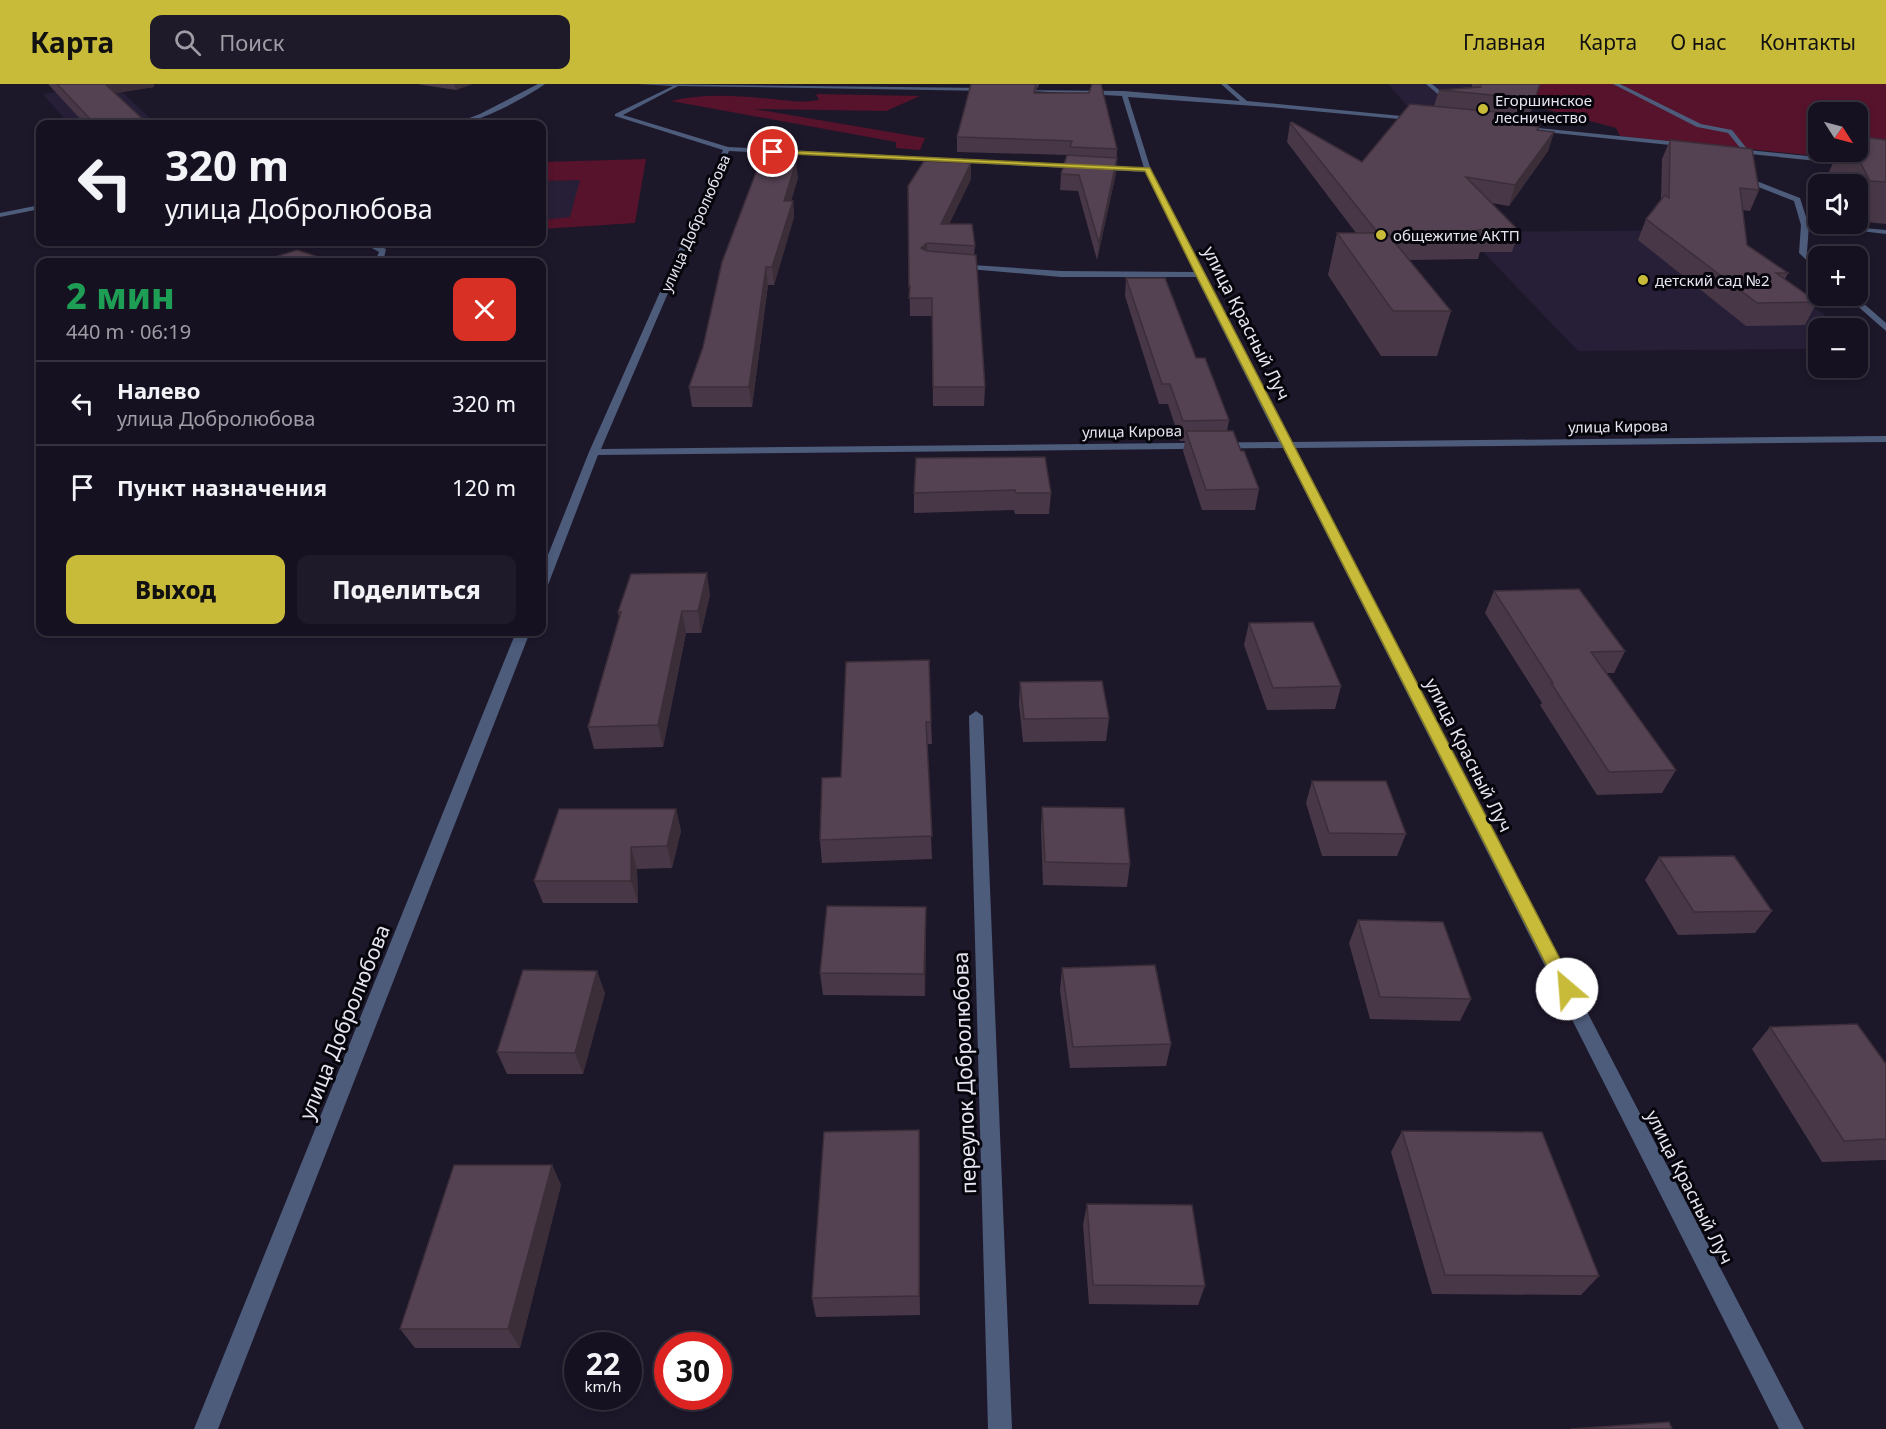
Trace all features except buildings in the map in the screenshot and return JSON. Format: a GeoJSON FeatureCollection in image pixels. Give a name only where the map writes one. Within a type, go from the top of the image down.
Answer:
{"type":"FeatureCollection","features":[{"type":"Feature","properties":{"kind":"street"},"geometry":{"type":"LineString","coordinates":[[468,120],[542,84]]}},
{"type":"Feature","properties":{"kind":"street"},"geometry":{"type":"LineString","coordinates":[[641,84],[999,90]]}},
{"type":"Feature","properties":{"kind":"street"},"geometry":{"type":"LineString","coordinates":[[1224,84],[1244,101]]}},
{"type":"Feature","properties":{"kind":"street"},"geometry":{"type":"LineString","coordinates":[[1429,84],[1442,95]]}},
{"type":"Feature","properties":{"kind":"street"},"geometry":{"type":"LineString","coordinates":[[1616,84],[1699,126],[1730,131],[1746,151],[1750,181],[1797,200],[1804,222],[1803,252],[1808,257]]}},
{"type":"Feature","properties":{"kind":"street"},"geometry":{"type":"LineString","coordinates":[[680,85],[617,115],[727,149]]}},
{"type":"Feature","properties":{"kind":"street"},"geometry":{"type":"LineString","coordinates":[[1011,90],[1124,93],[1244,101],[1431,120]]}},
{"type":"Feature","properties":{"kind":"street","name":"улица Красный Луч"},"geometry":{"type":"LineString","coordinates":[[1124,93],[1148,170],[1199,275],[1792,1429]]}},
{"type":"Feature","properties":{"kind":"street"},"geometry":{"type":"LineString","coordinates":[[1524,129],[1699,146]]}},
{"type":"Feature","properties":{"kind":"street"},"geometry":{"type":"LineString","coordinates":[[1723,148],[1886,166]]}},
{"type":"Feature","properties":{"kind":"street","name":"улица Добролюбова"},"geometry":{"type":"LineString","coordinates":[[546,575],[594,452],[727,149],[1148,170]]}},
{"type":"Feature","properties":{"kind":"street"},"geometry":{"type":"LineString","coordinates":[[0,214],[36,208]]}},
{"type":"Feature","properties":{"kind":"street"},"geometry":{"type":"LineString","coordinates":[[1804,222],[1886,232]]}},
{"type":"Feature","properties":{"kind":"street"},"geometry":{"type":"LineString","coordinates":[[373,246],[383,251],[380,258]]}},
{"type":"Feature","properties":{"kind":"street"},"geometry":{"type":"LineString","coordinates":[[949,266],[1061,274],[1199,275]]}},
{"type":"Feature","properties":{"kind":"street"},"geometry":{"type":"LineString","coordinates":[[1861,306],[1886,328]]}},
{"type":"Feature","properties":{"kind":"street","name":"улица Кирова"},"geometry":{"type":"LineString","coordinates":[[594,452],[1886,439]]}},
{"type":"Feature","properties":{"kind":"street","name":"улица Добролюбова"},"geometry":{"type":"LineString","coordinates":[[206,1429],[521,636]]}},
{"type":"Feature","properties":{"kind":"street","name":"переулок Добролюбова"},"geometry":{"type":"LineString","coordinates":[[976,716],[1000,1429]]}},
{"type":"Feature","properties":{"kind":"shaded area"},"geometry":{"type":"Polygon","coordinates":[[[114,84],[152,120],[66,120],[43,94],[114,84]]]}},
{"type":"Feature","properties":{"kind":"shaded area","name":"Егоршинское лесничество"},"geometry":{"type":"Polygon","coordinates":[[[1388,84],[1479,84],[1484,105],[1532,110],[1529,118],[1406,105],[1388,84]]]}},
{"type":"Feature","properties":{"kind":"shaded area"},"geometry":{"type":"Polygon","coordinates":[[[1531,84],[1886,84],[1886,163],[1868,161],[1868,102],[1808,102],[1808,155],[1620,136],[1616,128],[1508,99],[1531,84]]]}},
{"type":"Feature","properties":{"kind":"shaded area"},"geometry":{"type":"Polygon","coordinates":[[[816,94],[920,96],[886,111],[754,109],[925,138],[920,150],[896,148],[896,142],[671,101],[683,98],[722,96],[796,101],[819,100],[816,94]]]}},
{"type":"Feature","properties":{"kind":"shaded area"},"geometry":{"type":"Polygon","coordinates":[[[646,159],[635,223],[546,229],[546,220],[570,217],[580,180],[546,181],[546,162],[646,159]]]}},
{"type":"Feature","properties":{"kind":"shaded area"},"geometry":{"type":"Polygon","coordinates":[[[608,170],[600,217],[546,220],[546,173],[608,170]]]}},
{"type":"Feature","properties":{"kind":"shaded area","name":"детский сад №2"},"geometry":{"type":"Polygon","coordinates":[[[1706,230],[1808,303],[1808,306],[1812,306],[1829,318],[1808,318],[1808,349],[1578,351],[1464,232],[1706,230]]]}},
{"type":"Feature","properties":{"kind":"place","name":"Егоршинское лесничество"},"geometry":{"type":"Point","coordinates":[1483,109]}},
{"type":"Feature","properties":{"kind":"place","name":"общежитие АКТП"},"geometry":{"type":"Point","coordinates":[1381,235]}},
{"type":"Feature","properties":{"kind":"place","name":"детский сад №2"},"geometry":{"type":"Point","coordinates":[1643,280]}},
{"type":"Feature","properties":{"kind":"route"},"geometry":{"type":"LineString","coordinates":[[773,152],[1148,170],[1199,275],[1567,989]]}}]}
